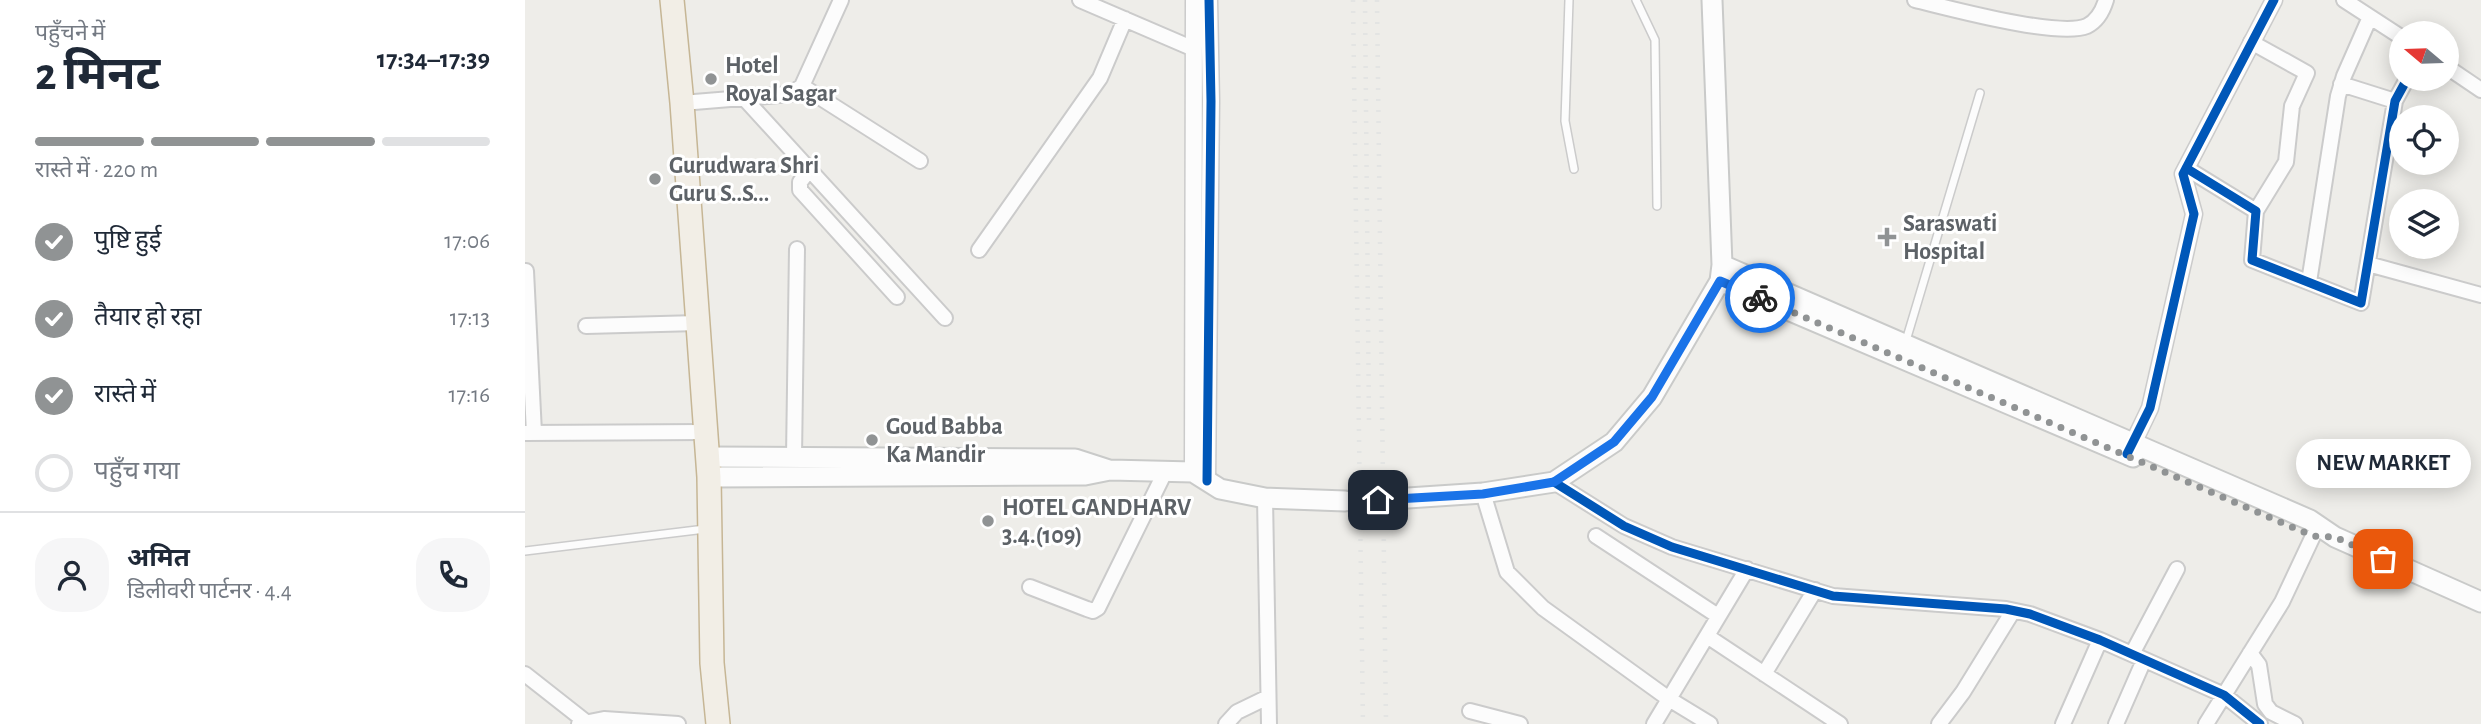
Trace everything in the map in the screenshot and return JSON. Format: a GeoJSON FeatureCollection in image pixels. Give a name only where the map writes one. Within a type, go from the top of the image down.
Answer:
{"type":"FeatureCollection","features":[{"type":"Feature","properties":{"kind":"highway"},"geometry":{"type":"LineString","coordinates":[[672,0],[708,467],[712,663],[718,724]]}},
{"type":"Feature","properties":{"kind":"main road"},"geometry":{"type":"LineString","coordinates":[[1378,500],[1483,494],[1554,482],[1614,442],[1652,397],[1721,273],[1712,0]]}},
{"type":"Feature","properties":{"kind":"main road"},"geometry":{"type":"LineString","coordinates":[[1721,273],[1905,344],[2313,536],[2335,537]]}},
{"type":"Feature","properties":{"kind":"main road"},"geometry":{"type":"LineString","coordinates":[[1721,273],[2130,448],[2310,520],[2335,537],[2481,602]]}},
{"type":"Feature","properties":{"kind":"main road"},"geometry":{"type":"LineString","coordinates":[[708,467],[794,457],[1075,459],[1110,470]]}},
{"type":"Feature","properties":{"kind":"main road"},"geometry":{"type":"LineString","coordinates":[[708,467],[1085,475],[1110,470],[1165,472],[1200,477],[1220,489],[1265,498],[1345,501]]}},
{"type":"Feature","properties":{"kind":"street"},"geometry":{"type":"LineString","coordinates":[[682,103],[791,94],[802,86],[841,0]]}},
{"type":"Feature","properties":{"kind":"street"},"geometry":{"type":"LineString","coordinates":[[1080,0],[1194,49]]}},
{"type":"Feature","properties":{"kind":"street"},"geometry":{"type":"LineString","coordinates":[[1193,0],[1200,477]]}},
{"type":"Feature","properties":{"kind":"street"},"geometry":{"type":"LineString","coordinates":[[1200,477],[1211,101],[1209,0]]}},
{"type":"Feature","properties":{"kind":"street"},"geometry":{"type":"LineString","coordinates":[[1915,0],[2040,27],[2076,28],[2088,25],[2098,17],[2106,0]]}},
{"type":"Feature","properties":{"kind":"street"},"geometry":{"type":"LineString","coordinates":[[2130,448],[2150,408],[2194,214],[2183,174],[2274,0]]}},
{"type":"Feature","properties":{"kind":"street"},"geometry":{"type":"LineString","coordinates":[[2344,0],[2389,29]]}},
{"type":"Feature","properties":{"kind":"street"},"geometry":{"type":"LineString","coordinates":[[2309,282],[2338,96],[2370,17]]}},
{"type":"Feature","properties":{"kind":"street"},"geometry":{"type":"LineString","coordinates":[[979,250],[1100,78],[1125,19]]}},
{"type":"Feature","properties":{"kind":"street"},"geometry":{"type":"LineString","coordinates":[[2251,42],[2307,73],[2292,106],[2286,162],[2256,211],[2252,260],[2361,303],[2395,101],[2400,91]]}},
{"type":"Feature","properties":{"kind":"street"},"geometry":{"type":"LineString","coordinates":[[2459,75],[2481,90]]}},
{"type":"Feature","properties":{"kind":"street"},"geometry":{"type":"LineString","coordinates":[[2341,84],[2395,101]]}},
{"type":"Feature","properties":{"kind":"street"},"geometry":{"type":"LineString","coordinates":[[802,86],[920,161]]}},
{"type":"Feature","properties":{"kind":"street"},"geometry":{"type":"LineString","coordinates":[[744,98],[945,318]]}},
{"type":"Feature","properties":{"kind":"street"},"geometry":{"type":"LineString","coordinates":[[2186,168],[2256,211]]}},
{"type":"Feature","properties":{"kind":"street"},"geometry":{"type":"LineString","coordinates":[[810,169],[800,182],[800,190],[897,297]]}},
{"type":"Feature","properties":{"kind":"street"},"geometry":{"type":"LineString","coordinates":[[794,457],[797,249]]}},
{"type":"Feature","properties":{"kind":"street"},"geometry":{"type":"LineString","coordinates":[[2368,264],[2481,295]]}},
{"type":"Feature","properties":{"kind":"street"},"geometry":{"type":"LineString","coordinates":[[526,271],[529,433],[705,432]]}},
{"type":"Feature","properties":{"kind":"street"},"geometry":{"type":"LineString","coordinates":[[586,326],[698,323]]}},
{"type":"Feature","properties":{"kind":"street"},"geometry":{"type":"LineString","coordinates":[[1030,587],[1093,611],[1098,608],[1165,472]]}},
{"type":"Feature","properties":{"kind":"street"},"geometry":{"type":"LineString","coordinates":[[1554,482],[1624,526],[1672,547],[1833,596],[2030,614],[2100,640],[2224,695],[2265,720],[2295,724]]}},
{"type":"Feature","properties":{"kind":"street"},"geometry":{"type":"LineString","coordinates":[[1483,494],[1507,572],[1543,608],[1669,699],[1710,724]]}},
{"type":"Feature","properties":{"kind":"street"},"geometry":{"type":"LineString","coordinates":[[1265,498],[1269,724]]}},
{"type":"Feature","properties":{"kind":"street"},"geometry":{"type":"LineString","coordinates":[[1596,536],[1719,616]]}},
{"type":"Feature","properties":{"kind":"street"},"geometry":{"type":"LineString","coordinates":[[2206,724],[2282,602],[2313,536]]}},
{"type":"Feature","properties":{"kind":"street"},"geometry":{"type":"LineString","coordinates":[[1654,724],[1747,569]]}},
{"type":"Feature","properties":{"kind":"street"},"geometry":{"type":"LineString","coordinates":[[2116,724],[2138,657],[2177,569]]}},
{"type":"Feature","properties":{"kind":"street"},"geometry":{"type":"LineString","coordinates":[[1764,674],[1815,590]]}},
{"type":"Feature","properties":{"kind":"street"},"geometry":{"type":"LineString","coordinates":[[1939,724],[1963,692],[2013,611]]}},
{"type":"Feature","properties":{"kind":"street"},"geometry":{"type":"LineString","coordinates":[[1707,636],[1840,724]]}},
{"type":"Feature","properties":{"kind":"street"},"geometry":{"type":"LineString","coordinates":[[2063,724],[2100,640]]}},
{"type":"Feature","properties":{"kind":"street"},"geometry":{"type":"LineString","coordinates":[[2250,653],[2259,665],[2265,720]]}},
{"type":"Feature","properties":{"kind":"street"},"geometry":{"type":"LineString","coordinates":[[525,674],[582,723],[604,719],[678,724]]}},
{"type":"Feature","properties":{"kind":"street"},"geometry":{"type":"LineString","coordinates":[[1226,724],[1237,712],[1268,697]]}},
{"type":"Feature","properties":{"kind":"street"},"geometry":{"type":"LineString","coordinates":[[1470,711],[1520,724]]}},
{"type":"Feature","properties":{"kind":"lane"},"geometry":{"type":"LineString","coordinates":[[1569,0],[1565,121],[1574,169]]}},
{"type":"Feature","properties":{"kind":"lane"},"geometry":{"type":"LineString","coordinates":[[1636,0],[1655,40],[1657,206]]}},
{"type":"Feature","properties":{"kind":"lane"},"geometry":{"type":"LineString","coordinates":[[1905,344],[1980,93]]}},
{"type":"Feature","properties":{"kind":"lane"},"geometry":{"type":"LineString","coordinates":[[525,551],[710,529]]}},
{"type":"Feature","properties":{"kind":"tunnel"},"geometry":{"type":"LineString","coordinates":[[1345,501],[1378,500]]}},
{"type":"Feature","properties":{"kind":"railway"},"geometry":{"type":"LineString","coordinates":[[1353,0],[1363,724]]}},
{"type":"Feature","properties":{"kind":"railway"},"geometry":{"type":"LineString","coordinates":[[1365,0],[1369,423]]}},
{"type":"Feature","properties":{"kind":"railway"},"geometry":{"type":"LineString","coordinates":[[1377,0],[1386,724]]}},
{"type":"Feature","properties":{"kind":"cycle path"},"geometry":{"type":"LineString","coordinates":[[1207,481],[1211,101],[1209,0]]}},
{"type":"Feature","properties":{"kind":"cycle path"},"geometry":{"type":"LineString","coordinates":[[2127,454],[2150,408],[2194,214],[2183,174],[2274,0]]}},
{"type":"Feature","properties":{"kind":"cycle path"},"geometry":{"type":"LineString","coordinates":[[2186,168],[2256,211],[2252,260],[2361,303],[2395,101],[2400,91]]}},
{"type":"Feature","properties":{"kind":"cycle path"},"geometry":{"type":"LineString","coordinates":[[1554,482],[1624,526],[1672,547],[1833,596],[2006,609],[2030,614],[2100,640],[2224,695],[2260,724]]}},
{"type":"Feature","properties":{"kind":"way so far"},"geometry":{"type":"LineString","coordinates":[[1760,298],[2313,536],[2335,537],[2383,559]]}},
{"type":"Feature","properties":{"kind":"place","name":"Hotel Royal Sagar"},"geometry":{"type":"Point","coordinates":[711,79]}},
{"type":"Feature","properties":{"kind":"place","name":"Gurudwara Shri Guru S..S..."},"geometry":{"type":"Point","coordinates":[655,179]}},
{"type":"Feature","properties":{"kind":"place","name":"Saraswati Hospital"},"geometry":{"type":"Point","coordinates":[1887,237]}},
{"type":"Feature","properties":{"kind":"place","name":"Goud Babba Ka Mandir"},"geometry":{"type":"Point","coordinates":[872,440]}},
{"type":"Feature","properties":{"kind":"place","name":"HOTEL GANDHARV 3.4.(109)"},"geometry":{"type":"Point","coordinates":[988,521]}},
{"type":"Feature","properties":{"kind":"place","name":"NEW MARKET"},"geometry":{"type":"Point","coordinates":[2383,559]}},
{"type":"Feature","properties":{"kind":"route"},"geometry":{"type":"LineString","coordinates":[[1378,500],[1483,494],[1554,482],[1614,442],[1652,397],[1720,281],[1760,298]]}}]}
